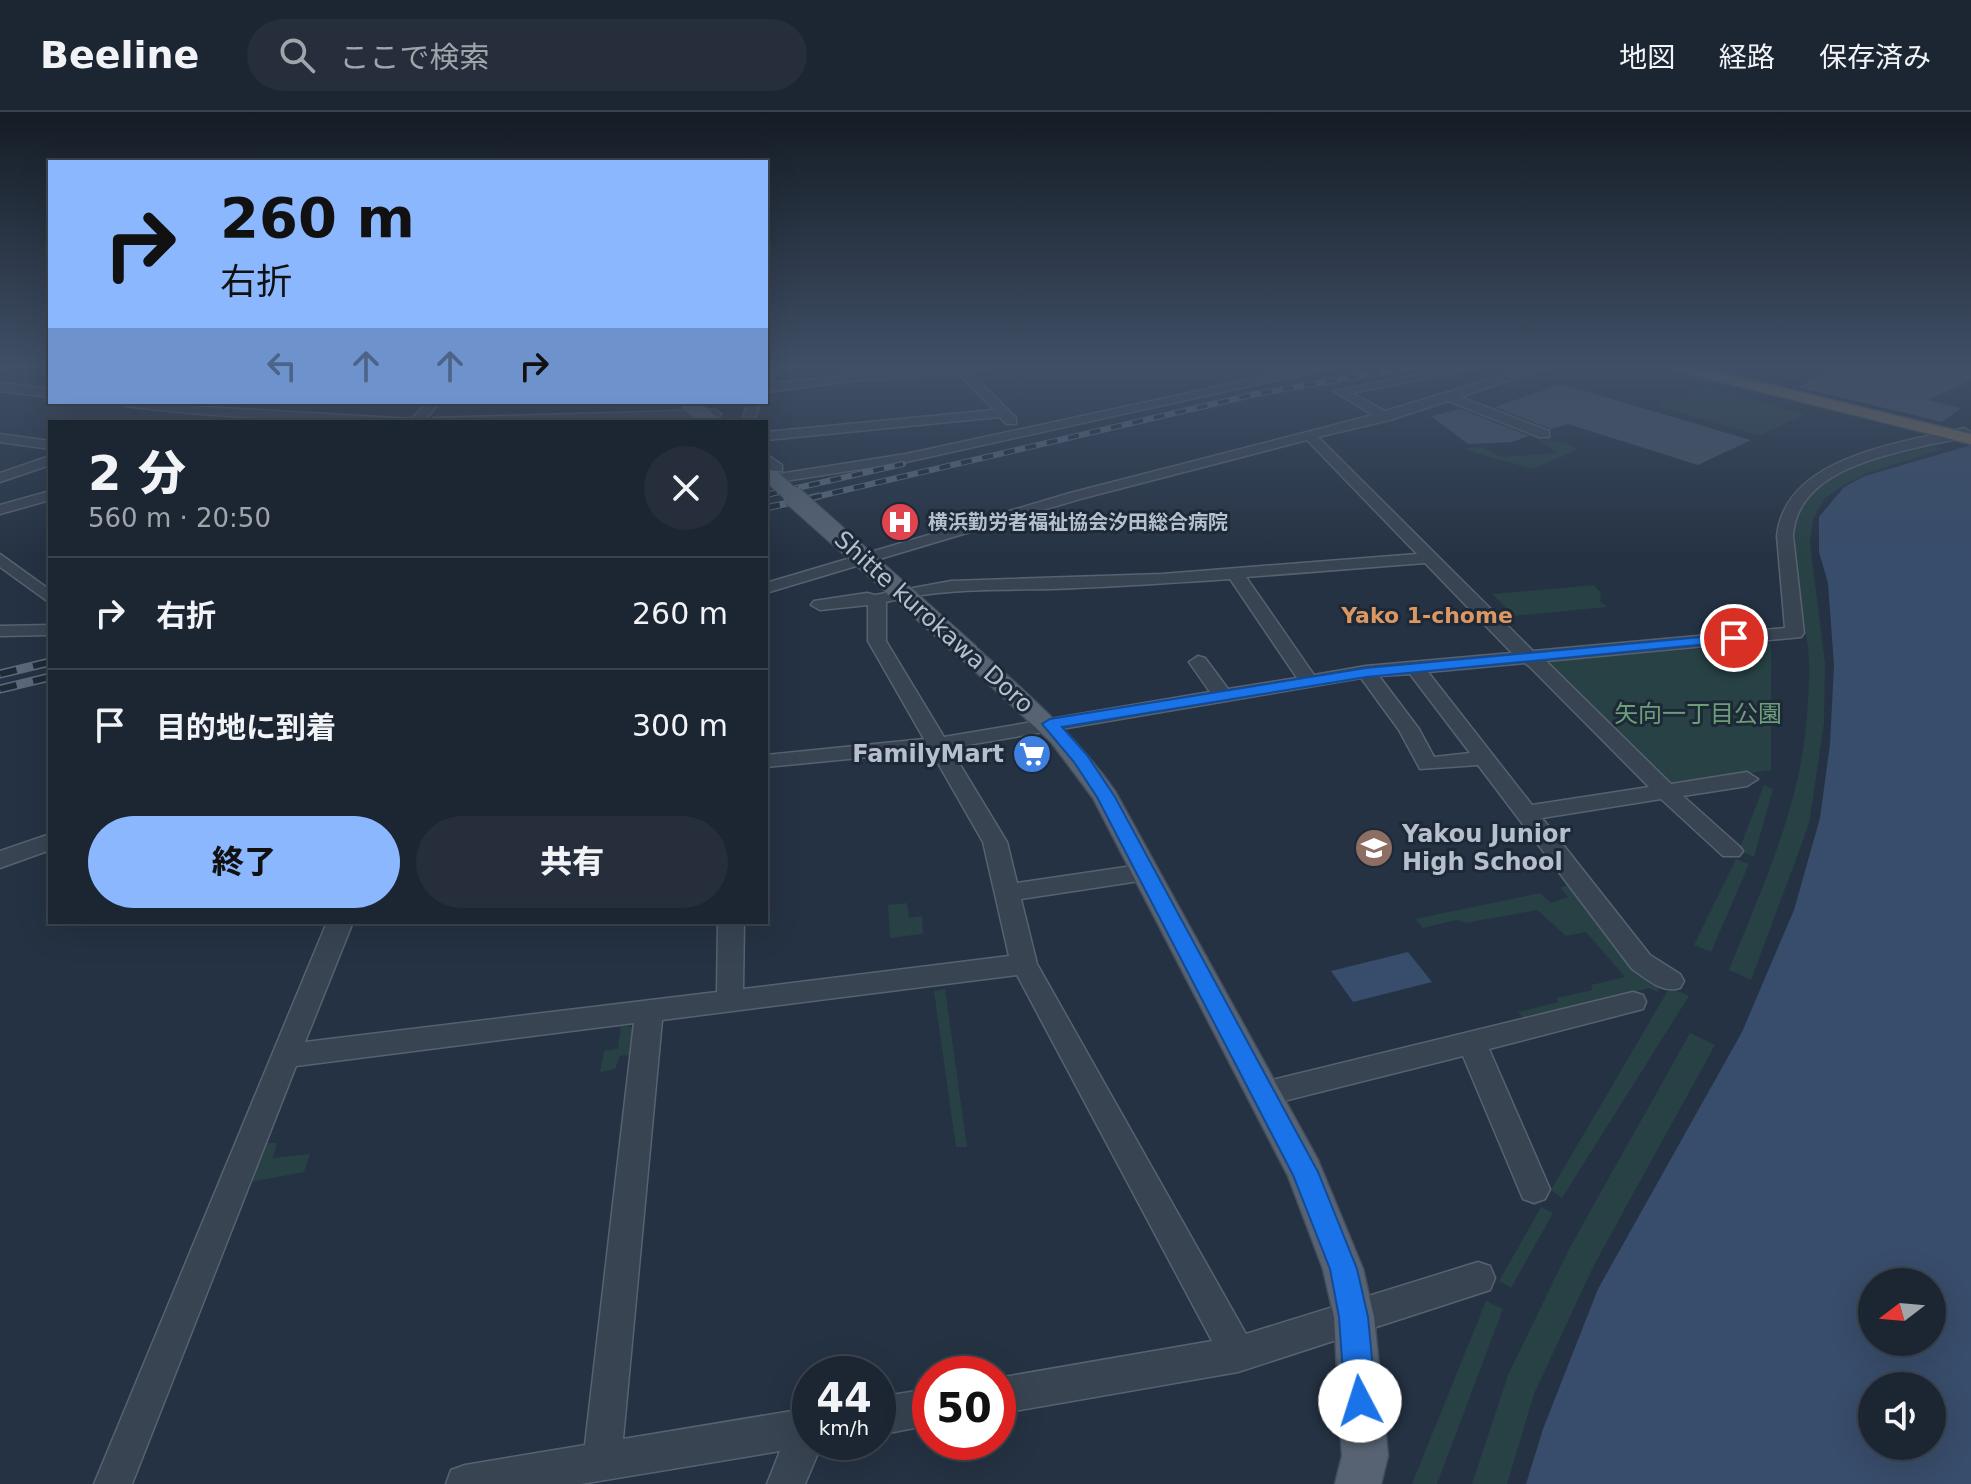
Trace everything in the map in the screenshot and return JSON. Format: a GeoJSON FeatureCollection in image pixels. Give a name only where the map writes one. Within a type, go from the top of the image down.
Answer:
{"type":"FeatureCollection","features":[{"type":"Feature","properties":{"kind":"main road","name":"Shitte kurokawa Doro"},"geometry":{"type":"LineString","coordinates":[[770,471],[867,562],[1050,724],[1098,784],[1305,1172],[1343,1269],[1354,1317],[1365,1456],[1358,1484]]}},
{"type":"Feature","properties":{"kind":"street"},"geometry":{"type":"LineString","coordinates":[[768,436],[817,431]]}},
{"type":"Feature","properties":{"kind":"street"},"geometry":{"type":"LineString","coordinates":[[770,471],[906,458],[1025,431]]}},
{"type":"Feature","properties":{"kind":"street"},"geometry":{"type":"LineString","coordinates":[[768,588],[867,562],[1078,495],[1330,431]]}},
{"type":"Feature","properties":{"kind":"street"},"geometry":{"type":"LineString","coordinates":[[1536,431],[1544,434]]}},
{"type":"Feature","properties":{"kind":"street"},"geometry":{"type":"LineString","coordinates":[[768,761],[938,744],[1366,672],[1795,633],[1784,544],[1786,518],[1795,500],[1824,475],[1846,465],[1965,435]]}},
{"type":"Feature","properties":{"kind":"street"},"geometry":{"type":"LineString","coordinates":[[1310,436],[1528,657],[1731,851]]}},
{"type":"Feature","properties":{"kind":"street"},"geometry":{"type":"LineString","coordinates":[[0,438],[48,445]]}},
{"type":"Feature","properties":{"kind":"street"},"geometry":{"type":"LineString","coordinates":[[0,478],[48,461]]}},
{"type":"Feature","properties":{"kind":"street"},"geometry":{"type":"LineString","coordinates":[[0,510],[48,496]]}},
{"type":"Feature","properties":{"kind":"street"},"geometry":{"type":"LineString","coordinates":[[1238,1354],[1024,964],[995,842],[877,641],[877,602],[914,588],[949,585],[1073,583],[1432,558]]}},
{"type":"Feature","properties":{"kind":"street"},"geometry":{"type":"LineString","coordinates":[[0,559],[48,594]]}},
{"type":"Feature","properties":{"kind":"street"},"geometry":{"type":"LineString","coordinates":[[1234,572],[1309,681]]}},
{"type":"Feature","properties":{"kind":"street"},"geometry":{"type":"LineString","coordinates":[[820,605],[867,598],[877,602]]}},
{"type":"Feature","properties":{"kind":"street"},"geometry":{"type":"LineString","coordinates":[[0,631],[48,630]]}},
{"type":"Feature","properties":{"kind":"street"},"geometry":{"type":"LineString","coordinates":[[1198,662],[1222,695]]}},
{"type":"Feature","properties":{"kind":"street"},"geometry":{"type":"LineString","coordinates":[[1415,668],[1641,962],[1671,981]]}},
{"type":"Feature","properties":{"kind":"street"},"geometry":{"type":"LineString","coordinates":[[1366,672],[1409,729],[1427,764],[1485,758]]}},
{"type":"Feature","properties":{"kind":"street"},"geometry":{"type":"LineString","coordinates":[[1527,813],[1747,779]]}},
{"type":"Feature","properties":{"kind":"street"},"geometry":{"type":"LineString","coordinates":[[0,860],[48,843]]}},
{"type":"Feature","properties":{"kind":"street"},"geometry":{"type":"LineString","coordinates":[[1007,893],[1146,872]]}},
{"type":"Feature","properties":{"kind":"street"},"geometry":{"type":"LineString","coordinates":[[113,1484],[339,924]]}},
{"type":"Feature","properties":{"kind":"street"},"geometry":{"type":"LineString","coordinates":[[730,1002],[731,924]]}},
{"type":"Feature","properties":{"kind":"street"},"geometry":{"type":"LineString","coordinates":[[286,1056],[1024,964]]}},
{"type":"Feature","properties":{"kind":"street"},"geometry":{"type":"LineString","coordinates":[[1264,1094],[1633,1002]]}},
{"type":"Feature","properties":{"kind":"street"},"geometry":{"type":"LineString","coordinates":[[602,1462],[649,1012]]}},
{"type":"Feature","properties":{"kind":"street"},"geometry":{"type":"LineString","coordinates":[[1472,1043],[1534,1189]]}},
{"type":"Feature","properties":{"kind":"street"},"geometry":{"type":"LineString","coordinates":[[1016,1393],[1238,1354],[1478,1278]]}},
{"type":"Feature","properties":{"kind":"street"},"geometry":{"type":"LineString","coordinates":[[465,1484],[792,1430]]}},
{"type":"Feature","properties":{"kind":"street"},"geometry":{"type":"LineString","coordinates":[[786,1484],[796,1460]]}},
{"type":"Feature","properties":{"kind":"green space"},"geometry":{"type":"Polygon","coordinates":[[[1742,431],[1769,431],[1759,436],[1742,431]]]}},
{"type":"Feature","properties":{"kind":"green space"},"geometry":{"type":"Polygon","coordinates":[[[1535,438],[1562,443],[1577,450],[1532,469],[1463,449],[1481,447],[1501,457],[1558,453],[1535,438]]]}},
{"type":"Feature","properties":{"kind":"green space"},"geometry":{"type":"Polygon","coordinates":[[[1933,446],[1944,449],[1870,472],[1844,485],[1824,499],[1813,519],[1810,543],[1825,663],[1824,723],[1809,824],[1751,980],[1729,970],[1767,877],[1788,813],[1797,781],[1807,715],[1808,644],[1793,547],[1797,516],[1807,499],[1837,475],[1876,460],[1933,446]]]}},
{"type":"Feature","properties":{"kind":"green space"},"geometry":{"type":"Polygon","coordinates":[[[1594,585],[1601,593],[1600,601],[1607,607],[1514,616],[1492,594],[1594,585]]]}},
{"type":"Feature","properties":{"kind":"green space","name":"矢向一丁目公園"},"geometry":{"type":"Polygon","coordinates":[[[1771,643],[1771,770],[1672,784],[1547,661],[1771,643]]]}},
{"type":"Feature","properties":{"kind":"green space"},"geometry":{"type":"Polygon","coordinates":[[[1764,785],[1773,789],[1754,857],[1739,850],[1764,785]]]}},
{"type":"Feature","properties":{"kind":"green space"},"geometry":{"type":"Polygon","coordinates":[[[1736,859],[1749,864],[1711,952],[1694,945],[1736,859]]]}},
{"type":"Feature","properties":{"kind":"green space"},"geometry":{"type":"Polygon","coordinates":[[[1572,883],[1659,982],[1658,992],[1649,988],[1526,1021],[1518,1012],[1592,990],[1591,985],[1625,977],[1586,932],[1566,936],[1537,910],[1466,923],[1457,920],[1423,928],[1415,919],[1540,893],[1551,903],[1568,897],[1560,888],[1572,883]]]}},
{"type":"Feature","properties":{"kind":"green space"},"geometry":{"type":"Polygon","coordinates":[[[907,903],[909,918],[922,916],[923,934],[890,938],[888,905],[907,903]]]}},
{"type":"Feature","properties":{"kind":"green space"},"geometry":{"type":"Polygon","coordinates":[[[1670,987],[1689,996],[1562,1198],[1551,1190],[1670,987]]]}},
{"type":"Feature","properties":{"kind":"green space"},"geometry":{"type":"Polygon","coordinates":[[[945,989],[967,1147],[956,1147],[934,991],[945,989]]]}},
{"type":"Feature","properties":{"kind":"green space"},"geometry":{"type":"Polygon","coordinates":[[[621,1026],[638,1027],[633,1055],[620,1056],[615,1069],[600,1072],[604,1051],[618,1049],[621,1026]]]}},
{"type":"Feature","properties":{"kind":"green space"},"geometry":{"type":"Polygon","coordinates":[[[1690,1033],[1715,1045],[1594,1265],[1534,1394],[1507,1484],[1472,1484],[1508,1375],[1569,1249],[1690,1033]]]}},
{"type":"Feature","properties":{"kind":"green space"},"geometry":{"type":"Polygon","coordinates":[[[266,1143],[277,1143],[273,1158],[310,1154],[304,1172],[251,1182],[266,1143]]]}},
{"type":"Feature","properties":{"kind":"green space"},"geometry":{"type":"Polygon","coordinates":[[[1541,1207],[1553,1213],[1511,1288],[1499,1281],[1541,1207]]]}},
{"type":"Feature","properties":{"kind":"green space"},"geometry":{"type":"Polygon","coordinates":[[[1486,1301],[1503,1309],[1437,1484],[1412,1484],[1486,1301]]]}},
{"type":"Feature","properties":{"kind":"water"},"geometry":{"type":"Polygon","coordinates":[[[1971,445],[1971,1484],[1526,1484],[1543,1429],[1598,1289],[1742,1032],[1794,910],[1820,818],[1830,744],[1834,665],[1828,583],[1819,552],[1819,517],[1844,487],[1865,476],[1971,445]]]}},
{"type":"Feature","properties":{"kind":"water"},"geometry":{"type":"Polygon","coordinates":[[[1408,952],[1432,982],[1353,1002],[1331,971],[1408,952]]]}},
{"type":"Feature","properties":{"kind":"building"},"geometry":{"type":"Polygon","coordinates":[[[1451,431],[1516,431],[1529,436],[1512,442],[1468,444],[1451,431]]]}},
{"type":"Feature","properties":{"kind":"building"},"geometry":{"type":"Polygon","coordinates":[[[1590,431],[1721,431],[1751,440],[1698,465],[1590,431]]]}},
{"type":"Feature","properties":{"kind":"railway"},"geometry":{"type":"LineString","coordinates":[[811,498],[1098,431]]}},
{"type":"Feature","properties":{"kind":"railway"},"geometry":{"type":"LineString","coordinates":[[768,495],[903,464]]}},
{"type":"Feature","properties":{"kind":"railway"},"geometry":{"type":"LineString","coordinates":[[768,508],[819,496]]}},
{"type":"Feature","properties":{"kind":"railway"},"geometry":{"type":"LineString","coordinates":[[0,674],[48,662]]}},
{"type":"Feature","properties":{"kind":"railway"},"geometry":{"type":"LineString","coordinates":[[0,689],[48,677]]}},
{"type":"Feature","properties":{"kind":"place","name":"横浜勤労者福祉協会汐田総合病院"},"geometry":{"type":"Point","coordinates":[900,522]}},
{"type":"Feature","properties":{"kind":"place","name":"FamilyMart"},"geometry":{"type":"Point","coordinates":[1032,754]}},
{"type":"Feature","properties":{"kind":"place","name":"Yakou Junior High School"},"geometry":{"type":"Point","coordinates":[1374,848]}},
{"type":"Feature","properties":{"kind":"district","name":"Yako 1-chome"},"geometry":{"type":"Point","coordinates":[1427,615]}},
{"type":"Feature","properties":{"kind":"route"},"geometry":{"type":"LineString","coordinates":[[1360,1401],[1354,1317],[1343,1269],[1305,1172],[1106,797],[1080,758],[1050,724],[1366,672],[1734,638]]}}]}
